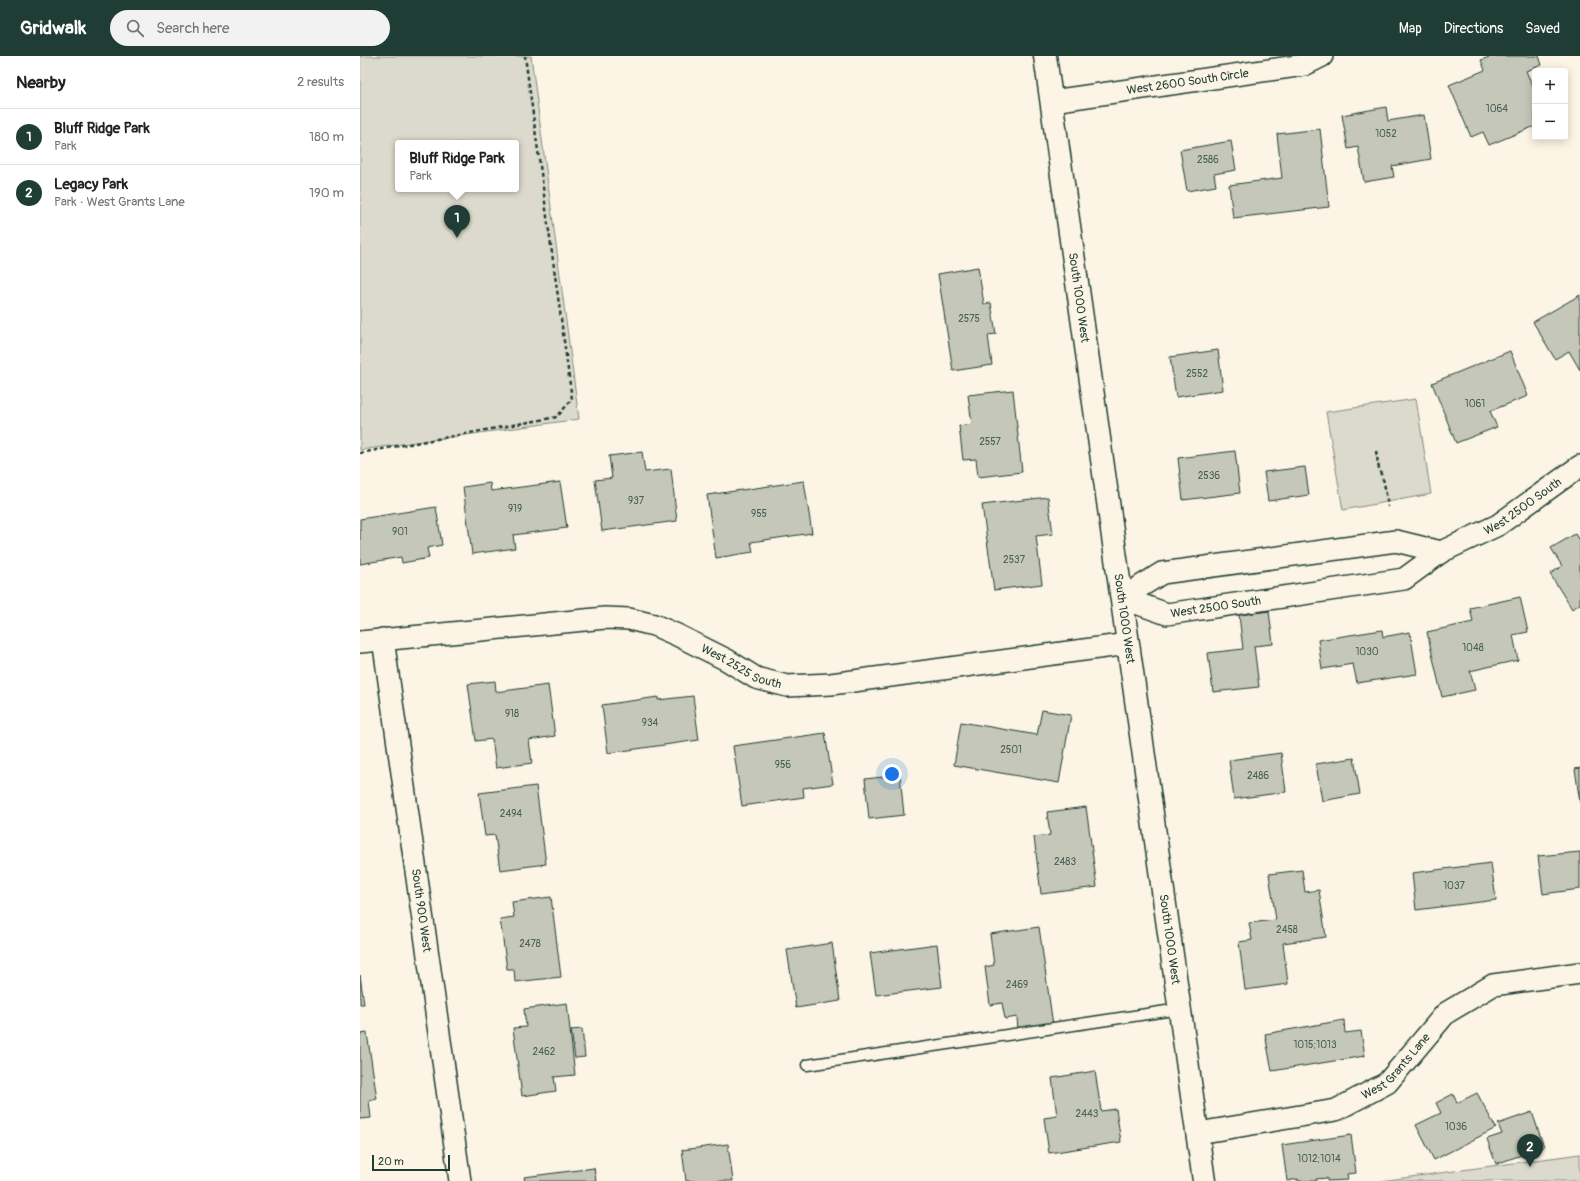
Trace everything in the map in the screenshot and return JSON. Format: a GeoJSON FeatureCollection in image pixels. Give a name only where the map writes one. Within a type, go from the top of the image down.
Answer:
{"type":"FeatureCollection","features":[{"type":"Feature","properties":{"kind":"main road","name":"South 1000 West"},"geometry":{"type":"LineString","coordinates":[[1045,56],[1204,1181]]}},
{"type":"Feature","properties":{"kind":"street","name":"West 2600 South Circle"},"geometry":{"type":"LineString","coordinates":[[1052,101],[1304,65],[1322,56]]}},
{"type":"Feature","properties":{"kind":"street","name":"West 2500 South"},"geometry":{"type":"LineString","coordinates":[[1122,598],[1168,614],[1404,579],[1442,552],[1498,524],[1580,466]]}},
{"type":"Feature","properties":{"kind":"street"},"geometry":{"type":"LineString","coordinates":[[1122,598],[1162,573],[1396,541],[1442,552]]}},
{"type":"Feature","properties":{"kind":"street","name":"West 2525 South"},"geometry":{"type":"LineString","coordinates":[[360,642],[605,618],[629,619],[654,625],[677,635],[727,660],[756,678],[787,686],[831,684],[1128,644]]}},
{"type":"Feature","properties":{"kind":"street","name":"South 900 West"},"geometry":{"type":"LineString","coordinates":[[383,639],[460,1181]]}},
{"type":"Feature","properties":{"kind":"street","name":"West Grants Lane"},"geometry":{"type":"LineString","coordinates":[[1198,1133],[1336,1110],[1387,1083],[1446,1013],[1493,985],[1580,973]]}},
{"type":"Feature","properties":{"kind":"lane"},"geometry":{"type":"LineString","coordinates":[[807,1065],[1180,1009]]}},
{"type":"Feature","properties":{"kind":"path"},"geometry":{"type":"LineString","coordinates":[[360,453],[557,417],[572,399],[525,56]]}},
{"type":"Feature","properties":{"kind":"path"},"geometry":{"type":"LineString","coordinates":[[1376,451],[1379,469],[1384,482],[1388,507]]}},
{"type":"Feature","properties":{"kind":"shaded area"},"geometry":{"type":"Polygon","coordinates":[[[360,56],[531,56],[579,419],[360,450],[360,56]]]}},
{"type":"Feature","properties":{"kind":"shaded area"},"geometry":{"type":"Polygon","coordinates":[[[1416,399],[1431,494],[1343,510],[1326,412],[1416,399]]]}},
{"type":"Feature","properties":{"kind":"shaded area"},"geometry":{"type":"Polygon","coordinates":[[[1580,1154],[1580,1181],[1381,1181],[1580,1154]]]}},
{"type":"Feature","properties":{"kind":"building"},"geometry":{"type":"Polygon","coordinates":[[[1492,56],[1539,56],[1542,65],[1526,71],[1532,84],[1532,127],[1489,145],[1483,132],[1471,137],[1449,85],[1485,70],[1481,60],[1492,56]]]}},
{"type":"Feature","properties":{"kind":"building"},"geometry":{"type":"Polygon","coordinates":[[[1386,107],[1388,121],[1424,115],[1431,159],[1392,166],[1394,177],[1364,182],[1358,147],[1348,149],[1342,115],[1386,107]]]}},
{"type":"Feature","properties":{"kind":"building"},"geometry":{"type":"Polygon","coordinates":[[[1320,129],[1329,207],[1233,218],[1229,185],[1282,178],[1277,134],[1320,129]]]}},
{"type":"Feature","properties":{"kind":"building"},"geometry":{"type":"Polygon","coordinates":[[[1231,141],[1236,170],[1214,174],[1216,186],[1187,191],[1180,150],[1231,141]]]}},
{"type":"Feature","properties":{"kind":"building"},"geometry":{"type":"Polygon","coordinates":[[[978,267],[984,304],[991,303],[996,334],[988,335],[992,365],[953,371],[938,274],[978,267]]]}},
{"type":"Feature","properties":{"kind":"building"},"geometry":{"type":"Polygon","coordinates":[[[1580,295],[1580,370],[1569,351],[1555,359],[1533,322],[1580,295]]]}},
{"type":"Feature","properties":{"kind":"building"},"geometry":{"type":"Polygon","coordinates":[[[1218,350],[1223,390],[1176,397],[1170,357],[1218,350]]]}},
{"type":"Feature","properties":{"kind":"building"},"geometry":{"type":"Polygon","coordinates":[[[1510,351],[1528,396],[1490,411],[1497,427],[1456,443],[1432,383],[1510,351]]]}},
{"type":"Feature","properties":{"kind":"building"},"geometry":{"type":"Polygon","coordinates":[[[1013,390],[1022,472],[978,477],[976,459],[963,460],[959,426],[972,424],[968,395],[1013,390]]]}},
{"type":"Feature","properties":{"kind":"building"},"geometry":{"type":"Polygon","coordinates":[[[1235,451],[1240,493],[1183,500],[1178,458],[1235,451]]]}},
{"type":"Feature","properties":{"kind":"building"},"geometry":{"type":"Polygon","coordinates":[[[642,452],[645,472],[671,469],[677,521],[602,531],[595,480],[612,478],[609,456],[642,452]]]}},
{"type":"Feature","properties":{"kind":"building"},"geometry":{"type":"Polygon","coordinates":[[[1305,467],[1309,495],[1268,501],[1264,472],[1305,467]]]}},
{"type":"Feature","properties":{"kind":"building"},"geometry":{"type":"Polygon","coordinates":[[[804,481],[812,533],[751,542],[753,552],[716,558],[707,495],[804,481]]]}},
{"type":"Feature","properties":{"kind":"building"},"geometry":{"type":"Polygon","coordinates":[[[560,482],[567,528],[513,535],[515,548],[472,554],[463,487],[490,483],[491,491],[560,482]]]}},
{"type":"Feature","properties":{"kind":"building"},"geometry":{"type":"Polygon","coordinates":[[[1048,497],[1053,534],[1036,536],[1042,584],[994,590],[982,505],[1048,497]]]}},
{"type":"Feature","properties":{"kind":"building"},"geometry":{"type":"Polygon","coordinates":[[[436,507],[442,545],[427,548],[429,558],[402,563],[401,557],[360,564],[360,519],[436,507]]]}},
{"type":"Feature","properties":{"kind":"building"},"geometry":{"type":"Polygon","coordinates":[[[1575,534],[1578,539],[1580,538],[1580,604],[1572,609],[1550,574],[1562,566],[1551,548],[1575,534]]]}},
{"type":"Feature","properties":{"kind":"building"},"geometry":{"type":"Polygon","coordinates":[[[1520,597],[1528,632],[1513,635],[1518,660],[1470,671],[1475,690],[1442,697],[1427,632],[1473,622],[1470,608],[1520,597]]]}},
{"type":"Feature","properties":{"kind":"building"},"geometry":{"type":"Polygon","coordinates":[[[1269,611],[1273,644],[1254,646],[1259,687],[1213,692],[1208,653],[1243,649],[1239,615],[1269,611]]]}},
{"type":"Feature","properties":{"kind":"building"},"geometry":{"type":"Polygon","coordinates":[[[1382,630],[1383,637],[1410,632],[1417,674],[1357,683],[1353,664],[1322,669],[1318,640],[1382,630]]]}},
{"type":"Feature","properties":{"kind":"building"},"geometry":{"type":"Polygon","coordinates":[[[495,681],[496,692],[548,685],[555,736],[529,740],[532,763],[496,768],[492,739],[476,741],[468,684],[495,681]]]}},
{"type":"Feature","properties":{"kind":"building"},"geometry":{"type":"Polygon","coordinates":[[[693,696],[699,740],[608,753],[602,705],[658,697],[658,700],[693,696]]]}},
{"type":"Feature","properties":{"kind":"building"},"geometry":{"type":"Polygon","coordinates":[[[1042,710],[1071,715],[1059,783],[954,765],[961,722],[1037,735],[1042,710]]]}},
{"type":"Feature","properties":{"kind":"building"},"geometry":{"type":"Polygon","coordinates":[[[825,733],[833,784],[803,788],[804,797],[742,806],[733,746],[825,733]]]}},
{"type":"Feature","properties":{"kind":"building"},"geometry":{"type":"Polygon","coordinates":[[[1281,753],[1286,792],[1234,799],[1229,760],[1281,753]]]}},
{"type":"Feature","properties":{"kind":"building"},"geometry":{"type":"Polygon","coordinates":[[[1354,758],[1360,794],[1322,801],[1316,764],[1354,758]]]}},
{"type":"Feature","properties":{"kind":"building"},"geometry":{"type":"Polygon","coordinates":[[[1580,768],[1580,803],[1575,769],[1580,768]]]}},
{"type":"Feature","properties":{"kind":"building"},"geometry":{"type":"Polygon","coordinates":[[[900,775],[904,815],[869,819],[865,779],[900,775]]]}},
{"type":"Feature","properties":{"kind":"building"},"geometry":{"type":"Polygon","coordinates":[[[536,786],[546,864],[500,870],[495,835],[485,836],[479,793],[536,786]]]}},
{"type":"Feature","properties":{"kind":"building"},"geometry":{"type":"Polygon","coordinates":[[[1086,807],[1097,887],[1041,894],[1034,837],[1050,835],[1047,812],[1086,807]]]}},
{"type":"Feature","properties":{"kind":"building"},"geometry":{"type":"Polygon","coordinates":[[[1580,852],[1580,889],[1543,894],[1538,856],[1580,852]]]}},
{"type":"Feature","properties":{"kind":"building"},"geometry":{"type":"Polygon","coordinates":[[[1491,863],[1496,900],[1416,910],[1412,873],[1491,863]]]}},
{"type":"Feature","properties":{"kind":"building"},"geometry":{"type":"Polygon","coordinates":[[[1302,870],[1305,892],[1319,890],[1326,937],[1283,943],[1288,984],[1245,990],[1239,942],[1252,940],[1249,923],[1276,920],[1269,874],[1302,870]]]}},
{"type":"Feature","properties":{"kind":"building"},"geometry":{"type":"Polygon","coordinates":[[[551,897],[561,977],[515,982],[514,969],[507,969],[500,919],[514,917],[512,902],[551,897]]]}},
{"type":"Feature","properties":{"kind":"building"},"geometry":{"type":"Polygon","coordinates":[[[1039,927],[1053,1025],[1018,1030],[1017,1017],[1005,1019],[1002,1003],[990,1005],[985,967],[994,965],[990,934],[1039,927]]]}},
{"type":"Feature","properties":{"kind":"building"},"geometry":{"type":"Polygon","coordinates":[[[832,943],[840,1001],[796,1008],[787,950],[832,943]]]}},
{"type":"Feature","properties":{"kind":"building"},"geometry":{"type":"Polygon","coordinates":[[[937,944],[942,987],[876,995],[870,953],[937,944]]]}},
{"type":"Feature","properties":{"kind":"building"},"geometry":{"type":"Polygon","coordinates":[[[360,975],[364,1004],[360,1004],[360,975]]]}},
{"type":"Feature","properties":{"kind":"building"},"geometry":{"type":"Polygon","coordinates":[[[567,1003],[575,1075],[554,1077],[556,1091],[522,1096],[513,1028],[526,1027],[524,1009],[567,1003]]]}},
{"type":"Feature","properties":{"kind":"building"},"geometry":{"type":"Polygon","coordinates":[[[1344,1020],[1345,1033],[1361,1031],[1365,1056],[1272,1071],[1265,1034],[1344,1020]]]}},
{"type":"Feature","properties":{"kind":"building"},"geometry":{"type":"Polygon","coordinates":[[[582,1029],[585,1057],[575,1058],[571,1030],[582,1029]]]}},
{"type":"Feature","properties":{"kind":"building"},"geometry":{"type":"Polygon","coordinates":[[[367,1033],[377,1099],[369,1101],[371,1118],[360,1119],[360,1034],[367,1033]]]}},
{"type":"Feature","properties":{"kind":"building"},"geometry":{"type":"Polygon","coordinates":[[[1095,1071],[1101,1111],[1116,1109],[1121,1142],[1049,1153],[1044,1118],[1057,1116],[1052,1078],[1095,1071]]]}},
{"type":"Feature","properties":{"kind":"building"},"geometry":{"type":"Polygon","coordinates":[[[1477,1093],[1496,1128],[1434,1160],[1416,1125],[1441,1113],[1436,1103],[1453,1094],[1457,1103],[1477,1093]]]}},
{"type":"Feature","properties":{"kind":"building"},"geometry":{"type":"Polygon","coordinates":[[[1532,1112],[1544,1147],[1496,1164],[1487,1139],[1502,1134],[1498,1124],[1532,1112]]]}},
{"type":"Feature","properties":{"kind":"building"},"geometry":{"type":"Polygon","coordinates":[[[1351,1135],[1356,1173],[1347,1174],[1348,1180],[1327,1181],[1327,1178],[1316,1179],[1316,1181],[1298,1181],[1298,1179],[1287,1181],[1282,1145],[1351,1135]]]}},
{"type":"Feature","properties":{"kind":"building"},"geometry":{"type":"Polygon","coordinates":[[[728,1144],[733,1181],[686,1181],[682,1150],[728,1144]]]}},
{"type":"Feature","properties":{"kind":"building"},"geometry":{"type":"Polygon","coordinates":[[[594,1168],[596,1181],[525,1181],[524,1177],[594,1168]]]}},
{"type":"Feature","properties":{"kind":"place","name":"Bluff Ridge Park"},"geometry":{"type":"Point","coordinates":[457,238]}},
{"type":"Feature","properties":{"kind":"place","name":"Legacy Park"},"geometry":{"type":"Point","coordinates":[1530,1167]}}]}
